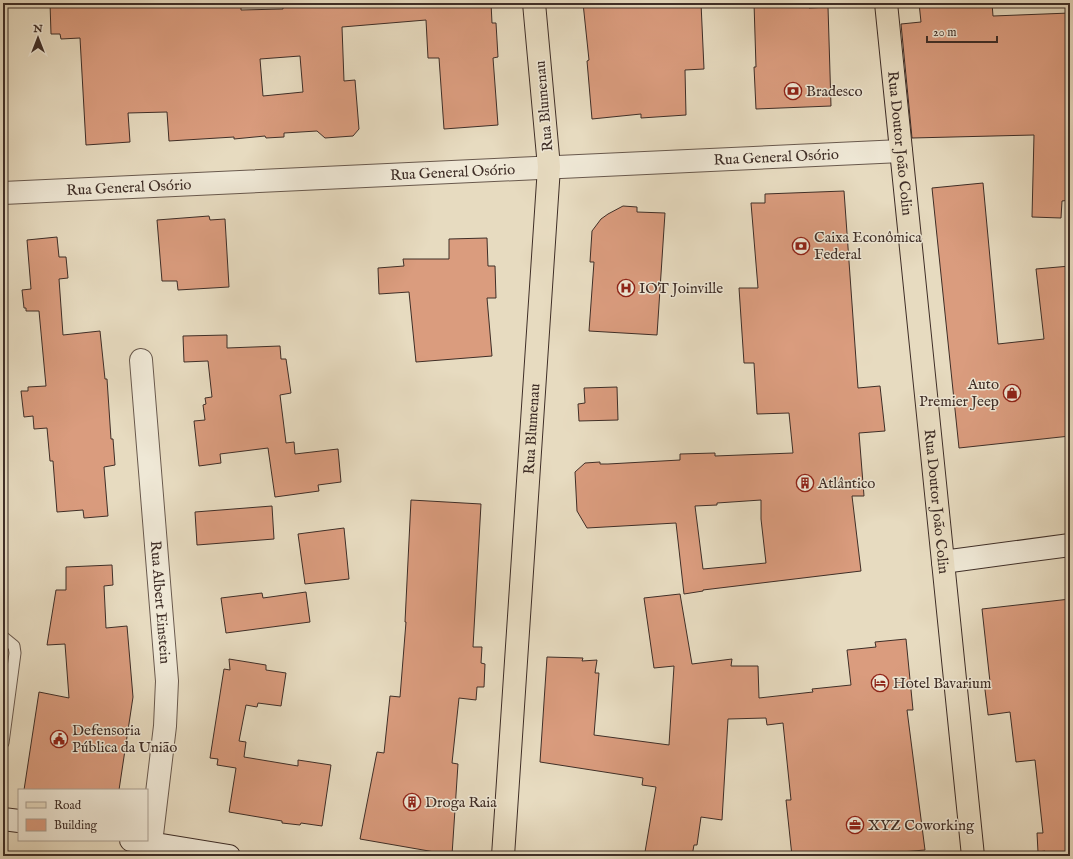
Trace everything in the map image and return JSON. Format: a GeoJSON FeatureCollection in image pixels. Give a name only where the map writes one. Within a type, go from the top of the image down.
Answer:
{"type":"FeatureCollection","features":[{"type":"Feature","properties":{"kind":"main road","name":"Rua Blumenau"},"geometry":{"type":"LineString","coordinates":[[503,856],[549,167],[534,3]]}},
{"type":"Feature","properties":{"kind":"main road","name":"Rua Doutor João Colin"},"geometry":{"type":"LineString","coordinates":[[886,3],[973,856]]}},
{"type":"Feature","properties":{"kind":"street","name":"Rua General Osório"},"geometry":{"type":"LineString","coordinates":[[3,193],[901,151]]}},
{"type":"Feature","properties":{"kind":"street","name":"Rua Albert Einstein"},"geometry":{"type":"LineString","coordinates":[[141,360],[168,681],[165,726],[148,808]]}},
{"type":"Feature","properties":{"kind":"street"},"geometry":{"type":"LineString","coordinates":[[944,562],[1070,545]]}},
{"type":"Feature","properties":{"kind":"street"},"geometry":{"type":"LineString","coordinates":[[3,819],[18,821]]}},
{"type":"Feature","properties":{"kind":"street"},"geometry":{"type":"LineString","coordinates":[[141,842],[229,856]]}},
{"type":"Feature","properties":{"kind":"lane"},"geometry":{"type":"LineString","coordinates":[[3,637],[14,646],[15,653],[3,743]]}},
{"type":"Feature","properties":{"kind":"building"},"geometry":{"type":"Polygon","coordinates":[[[50,3],[241,3],[241,10],[283,9],[283,3],[491,3],[492,23],[496,23],[498,57],[493,58],[498,125],[444,129],[439,58],[428,58],[426,20],[342,27],[344,81],[355,80],[359,129],[353,136],[325,138],[317,131],[284,133],[284,137],[266,138],[265,136],[234,139],[234,137],[169,141],[167,112],[128,113],[130,142],[86,145],[80,38],[61,39],[60,34],[51,34],[50,3]],[[300,56],[260,59],[263,96],[303,92],[300,56]]]}},
{"type":"Feature","properties":{"kind":"building"},"geometry":{"type":"Polygon","coordinates":[[[583,3],[701,3],[704,69],[685,70],[686,115],[641,118],[641,114],[592,119],[587,61],[589,60],[583,3]]]}},
{"type":"Feature","properties":{"kind":"building"},"geometry":{"type":"Polygon","coordinates":[[[754,3],[812,3],[809,8],[828,7],[831,106],[756,109],[754,67],[756,67],[754,3]]]}},
{"type":"Feature","properties":{"kind":"building"},"geometry":{"type":"Polygon","coordinates":[[[919,3],[992,3],[993,16],[1070,13],[1068,101],[1070,101],[1070,200],[1062,201],[1061,218],[1032,217],[1034,135],[912,138],[901,24],[921,22],[919,3]]]}},
{"type":"Feature","properties":{"kind":"building"},"geometry":{"type":"Polygon","coordinates":[[[983,183],[998,344],[1044,339],[1036,269],[1070,266],[1070,436],[959,448],[932,188],[983,183]]]}},
{"type":"Feature","properties":{"kind":"building"},"geometry":{"type":"Polygon","coordinates":[[[844,191],[858,388],[880,386],[885,431],[859,433],[864,496],[852,496],[861,571],[703,590],[684,594],[676,523],[587,528],[577,511],[575,472],[585,463],[600,462],[600,464],[608,464],[680,460],[680,454],[715,453],[715,456],[793,453],[789,413],[757,414],[754,363],[744,363],[739,288],[758,288],[751,203],[765,203],[765,194],[844,191]],[[761,500],[695,506],[703,569],[766,563],[761,519],[761,500]]]}},
{"type":"Feature","properties":{"kind":"building","name":"IOT Joinville"},"geometry":{"type":"Polygon","coordinates":[[[623,206],[637,207],[637,212],[665,213],[657,335],[589,331],[594,262],[590,262],[592,231],[601,219],[623,206]]]}},
{"type":"Feature","properties":{"kind":"building"},"geometry":{"type":"Polygon","coordinates":[[[209,216],[210,220],[225,219],[229,287],[178,290],[177,281],[162,281],[157,220],[209,216]]]}},
{"type":"Feature","properties":{"kind":"building"},"geometry":{"type":"Polygon","coordinates":[[[57,237],[59,257],[66,257],[68,278],[59,279],[63,335],[100,331],[105,379],[107,379],[111,439],[113,439],[115,465],[104,467],[108,516],[84,518],[83,510],[57,512],[53,461],[50,461],[47,428],[34,429],[33,416],[24,417],[21,391],[28,391],[28,387],[46,386],[39,311],[26,311],[26,308],[24,308],[22,290],[31,289],[27,240],[57,237]]]}},
{"type":"Feature","properties":{"kind":"building"},"geometry":{"type":"Polygon","coordinates":[[[487,238],[488,266],[495,266],[496,298],[487,298],[492,356],[416,362],[409,292],[379,294],[378,268],[404,266],[403,259],[449,259],[449,239],[487,238]]]}},
{"type":"Feature","properties":{"kind":"building"},"geometry":{"type":"Polygon","coordinates":[[[227,335],[227,348],[280,346],[281,359],[286,359],[291,393],[280,395],[286,443],[294,442],[295,454],[338,449],[341,482],[318,485],[319,491],[275,497],[268,448],[220,454],[221,463],[199,466],[194,421],[205,420],[203,405],[206,404],[205,398],[212,397],[208,361],[184,362],[183,336],[227,335]]]}},
{"type":"Feature","properties":{"kind":"building"},"geometry":{"type":"Polygon","coordinates":[[[617,387],[618,420],[579,421],[578,404],[585,403],[584,388],[617,387]]]}},
{"type":"Feature","properties":{"kind":"building"},"geometry":{"type":"Polygon","coordinates":[[[411,500],[481,504],[473,647],[482,647],[481,663],[485,664],[484,687],[477,687],[476,700],[459,698],[452,763],[458,764],[452,855],[360,839],[377,752],[384,753],[390,696],[400,697],[406,622],[411,500]]]}},
{"type":"Feature","properties":{"kind":"building"},"geometry":{"type":"Polygon","coordinates":[[[272,506],[274,539],[197,545],[195,512],[272,506]]]}},
{"type":"Feature","properties":{"kind":"building"},"geometry":{"type":"Polygon","coordinates":[[[344,528],[349,579],[305,584],[298,534],[344,528]]]}},
{"type":"Feature","properties":{"kind":"building"},"geometry":{"type":"Polygon","coordinates":[[[112,565],[113,585],[104,586],[106,628],[127,626],[133,697],[119,789],[24,789],[39,692],[69,698],[65,644],[47,645],[56,590],[66,590],[66,567],[112,565]]]}},
{"type":"Feature","properties":{"kind":"building"},"geometry":{"type":"Polygon","coordinates":[[[306,592],[310,622],[226,633],[221,598],[262,593],[263,598],[306,592]]]}},
{"type":"Feature","properties":{"kind":"building"},"geometry":{"type":"Polygon","coordinates":[[[680,594],[692,664],[732,659],[731,666],[758,666],[759,698],[813,692],[812,689],[851,685],[847,650],[876,647],[875,642],[906,639],[913,710],[907,710],[925,850],[901,852],[898,856],[792,856],[786,800],[791,800],[783,723],[767,725],[766,718],[728,719],[722,820],[701,817],[697,845],[694,845],[692,856],[670,856],[645,852],[656,787],[642,785],[643,778],[540,762],[547,657],[583,658],[582,661],[597,660],[595,673],[599,673],[594,735],[669,745],[674,666],[654,668],[644,598],[680,594]]]}},
{"type":"Feature","properties":{"kind":"building"},"geometry":{"type":"Polygon","coordinates":[[[1070,599],[1070,856],[1046,856],[1045,851],[1038,852],[1037,833],[1043,833],[1035,760],[1016,762],[1010,712],[988,715],[984,682],[990,682],[982,609],[1070,599]]]}},
{"type":"Feature","properties":{"kind":"building"},"geometry":{"type":"Polygon","coordinates":[[[229,659],[266,665],[266,670],[286,673],[281,706],[258,703],[257,707],[246,705],[239,741],[246,742],[244,757],[298,766],[298,760],[331,765],[322,826],[301,823],[300,825],[282,823],[282,821],[229,812],[236,768],[217,765],[218,759],[210,758],[224,669],[230,670],[229,659]]]}},
{"type":"Feature","properties":{"kind":"place","name":"Bradesco"},"geometry":{"type":"Point","coordinates":[793,91]}},
{"type":"Feature","properties":{"kind":"place","name":"Caixa Econômica Federal"},"geometry":{"type":"Point","coordinates":[801,246]}},
{"type":"Feature","properties":{"kind":"place","name":"IOT Joinville"},"geometry":{"type":"Point","coordinates":[626,288]}},
{"type":"Feature","properties":{"kind":"place","name":"Auto Premier Jeep"},"geometry":{"type":"Point","coordinates":[1012,393]}},
{"type":"Feature","properties":{"kind":"place","name":"Atlântico"},"geometry":{"type":"Point","coordinates":[805,483]}},
{"type":"Feature","properties":{"kind":"place","name":"Hotel Bavarium"},"geometry":{"type":"Point","coordinates":[880,683]}},
{"type":"Feature","properties":{"kind":"place","name":"Defensoria Pública da União"},"geometry":{"type":"Point","coordinates":[59,739]}},
{"type":"Feature","properties":{"kind":"place","name":"Droga Raia"},"geometry":{"type":"Point","coordinates":[412,802]}},
{"type":"Feature","properties":{"kind":"place","name":"XYZ Coworking"},"geometry":{"type":"Point","coordinates":[855,825]}}]}
